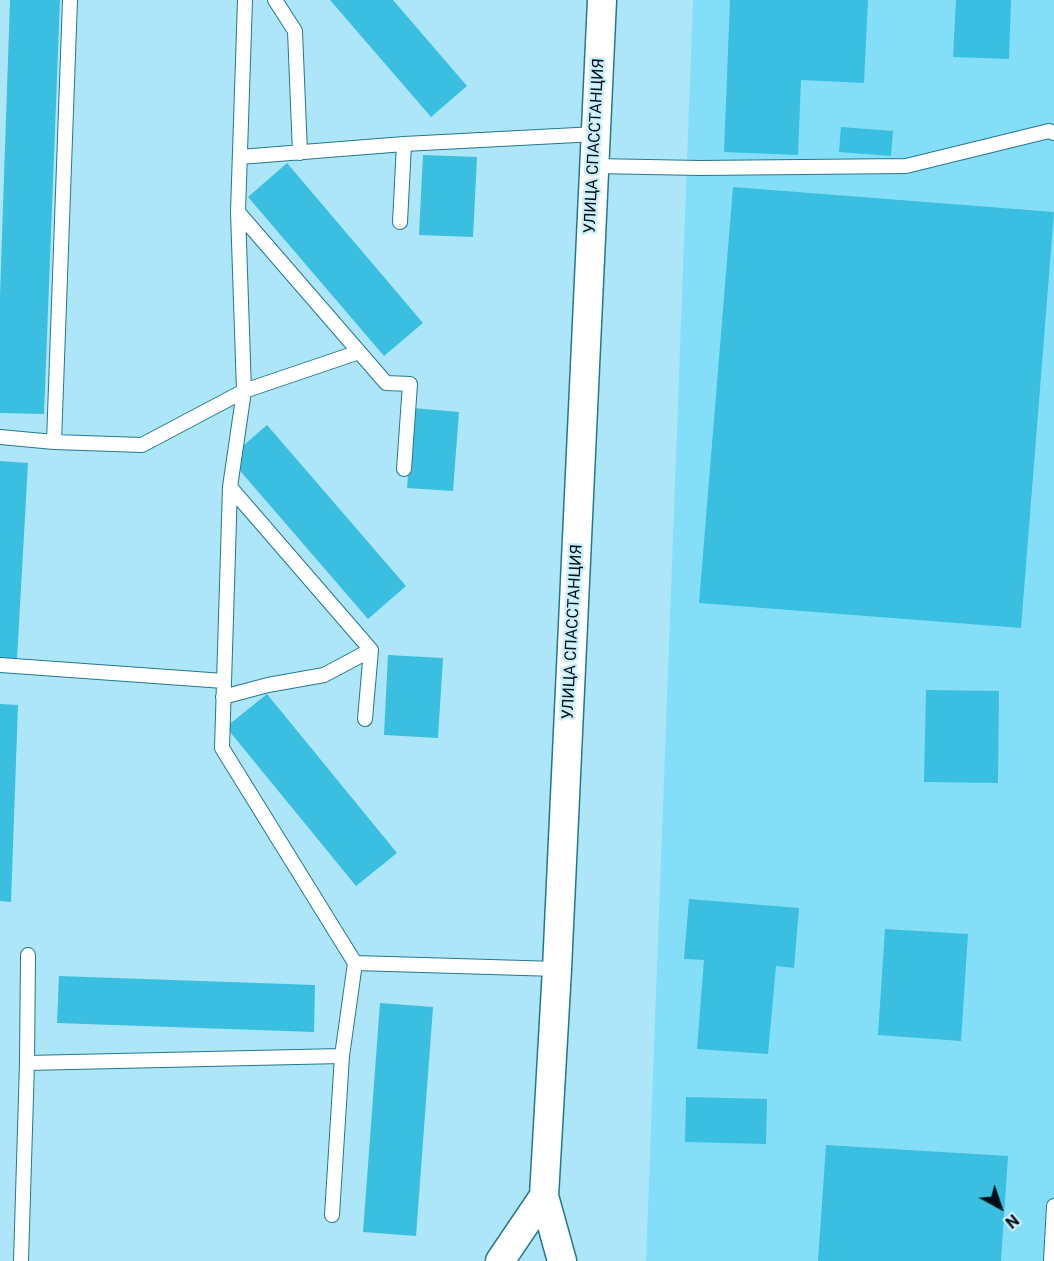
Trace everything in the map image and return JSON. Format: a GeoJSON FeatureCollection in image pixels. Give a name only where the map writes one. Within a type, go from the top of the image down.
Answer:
{"type":"FeatureCollection","features":[{"type":"Feature","properties":{"kind":"street","name":"УЛИЦА СПАССТАНЦИЯ"},"geometry":{"type":"LineString","coordinates":[[562,1261],[544,1196],[557,969],[602,0]]}},
{"type":"Feature","properties":{"kind":"street"},"geometry":{"type":"LineString","coordinates":[[500,1261],[544,1196]]}},
{"type":"Feature","properties":{"kind":"lane"},"geometry":{"type":"LineString","coordinates":[[54,442],[70,0]]}},
{"type":"Feature","properties":{"kind":"lane"},"geometry":{"type":"LineString","coordinates":[[245,0],[238,212],[244,391],[230,487],[222,748],[355,963],[342,1056],[332,1215]]}},
{"type":"Feature","properties":{"kind":"lane"},"geometry":{"type":"LineString","coordinates":[[275,0],[295,31],[300,153]]}},
{"type":"Feature","properties":{"kind":"lane"},"geometry":{"type":"LineString","coordinates":[[594,166],[700,168],[906,166],[1049,131],[1054,133]]}},
{"type":"Feature","properties":{"kind":"lane"},"geometry":{"type":"LineString","coordinates":[[240,157],[404,144],[596,134]]}},
{"type":"Feature","properties":{"kind":"lane"},"geometry":{"type":"LineString","coordinates":[[400,222],[404,144]]}},
{"type":"Feature","properties":{"kind":"lane"},"geometry":{"type":"LineString","coordinates":[[238,212],[386,383],[410,384],[404,470]]}},
{"type":"Feature","properties":{"kind":"lane"},"geometry":{"type":"LineString","coordinates":[[0,437],[54,442],[142,444],[244,391],[359,352]]}},
{"type":"Feature","properties":{"kind":"lane"},"geometry":{"type":"LineString","coordinates":[[230,487],[371,650],[365,719]]}},
{"type":"Feature","properties":{"kind":"lane"},"geometry":{"type":"LineString","coordinates":[[223,697],[268,685],[324,675],[371,650]]}},
{"type":"Feature","properties":{"kind":"lane"},"geometry":{"type":"LineString","coordinates":[[0,665],[224,681]]}},
{"type":"Feature","properties":{"kind":"lane"},"geometry":{"type":"LineString","coordinates":[[21,1261],[28,955]]}},
{"type":"Feature","properties":{"kind":"lane"},"geometry":{"type":"LineString","coordinates":[[355,963],[557,969]]}},
{"type":"Feature","properties":{"kind":"lane"},"geometry":{"type":"LineString","coordinates":[[27,1063],[342,1056]]}},
{"type":"Feature","properties":{"kind":"lane"},"geometry":{"type":"LineString","coordinates":[[1051,1261],[1054,1206]]}},
{"type":"Feature","properties":{"kind":"shaded area"},"geometry":{"type":"Polygon","coordinates":[[[693,0],[1054,0],[1054,1261],[646,1261],[693,0]]]}},
{"type":"Feature","properties":{"kind":"building"},"geometry":{"type":"Polygon","coordinates":[[[10,0],[60,0],[44,414],[0,413],[0,295],[10,0]]]}},
{"type":"Feature","properties":{"kind":"building"},"geometry":{"type":"Polygon","coordinates":[[[330,0],[393,0],[467,86],[431,117],[330,0]]]}},
{"type":"Feature","properties":{"kind":"building"},"geometry":{"type":"Polygon","coordinates":[[[730,0],[868,0],[864,83],[801,80],[798,155],[724,152],[730,0]]]}},
{"type":"Feature","properties":{"kind":"building"},"geometry":{"type":"Polygon","coordinates":[[[956,0],[1011,0],[1009,59],[953,57],[956,0]]]}},
{"type":"Feature","properties":{"kind":"building"},"geometry":{"type":"Polygon","coordinates":[[[841,127],[893,131],[891,156],[839,152],[841,127]]]}},
{"type":"Feature","properties":{"kind":"building"},"geometry":{"type":"Polygon","coordinates":[[[423,155],[477,157],[473,237],[419,235],[423,155]]]}},
{"type":"Feature","properties":{"kind":"building"},"geometry":{"type":"Polygon","coordinates":[[[287,163],[423,323],[384,356],[248,197],[287,163]]]}},
{"type":"Feature","properties":{"kind":"building"},"geometry":{"type":"Polygon","coordinates":[[[733,187],[1054,212],[1021,628],[699,603],[733,187]]]}},
{"type":"Feature","properties":{"kind":"building"},"geometry":{"type":"Polygon","coordinates":[[[413,408],[459,412],[453,491],[407,488],[413,408]]]}},
{"type":"Feature","properties":{"kind":"building"},"geometry":{"type":"Polygon","coordinates":[[[267,425],[406,586],[368,619],[229,458],[267,425]]]}},
{"type":"Feature","properties":{"kind":"building"},"geometry":{"type":"Polygon","coordinates":[[[0,461],[28,463],[17,659],[0,658],[0,461]]]}},
{"type":"Feature","properties":{"kind":"building"},"geometry":{"type":"Polygon","coordinates":[[[388,655],[443,658],[438,738],[384,735],[388,655]]]}},
{"type":"Feature","properties":{"kind":"building"},"geometry":{"type":"Polygon","coordinates":[[[926,690],[999,691],[998,783],[924,782],[926,690]]]}},
{"type":"Feature","properties":{"kind":"building"},"geometry":{"type":"Polygon","coordinates":[[[267,694],[397,853],[356,886],[226,727],[267,694]]]}},
{"type":"Feature","properties":{"kind":"building"},"geometry":{"type":"Polygon","coordinates":[[[0,704],[18,705],[11,902],[0,901],[0,704]]]}},
{"type":"Feature","properties":{"kind":"building"},"geometry":{"type":"Polygon","coordinates":[[[689,899],[799,908],[794,968],[776,966],[768,1054],[697,1049],[704,960],[684,959],[689,899]]]}},
{"type":"Feature","properties":{"kind":"building"},"geometry":{"type":"Polygon","coordinates":[[[885,929],[968,934],[961,1041],[878,1035],[885,929]]]}},
{"type":"Feature","properties":{"kind":"building"},"geometry":{"type":"Polygon","coordinates":[[[59,976],[315,985],[314,1032],[57,1023],[59,976]]]}},
{"type":"Feature","properties":{"kind":"building"},"geometry":{"type":"Polygon","coordinates":[[[380,1003],[433,1007],[416,1236],[363,1232],[380,1003]]]}},
{"type":"Feature","properties":{"kind":"building"},"geometry":{"type":"Polygon","coordinates":[[[686,1097],[767,1099],[766,1144],[685,1142],[686,1097]]]}},
{"type":"Feature","properties":{"kind":"building"},"geometry":{"type":"Polygon","coordinates":[[[826,1145],[1008,1156],[1001,1261],[818,1261],[826,1145]]]}}]}
